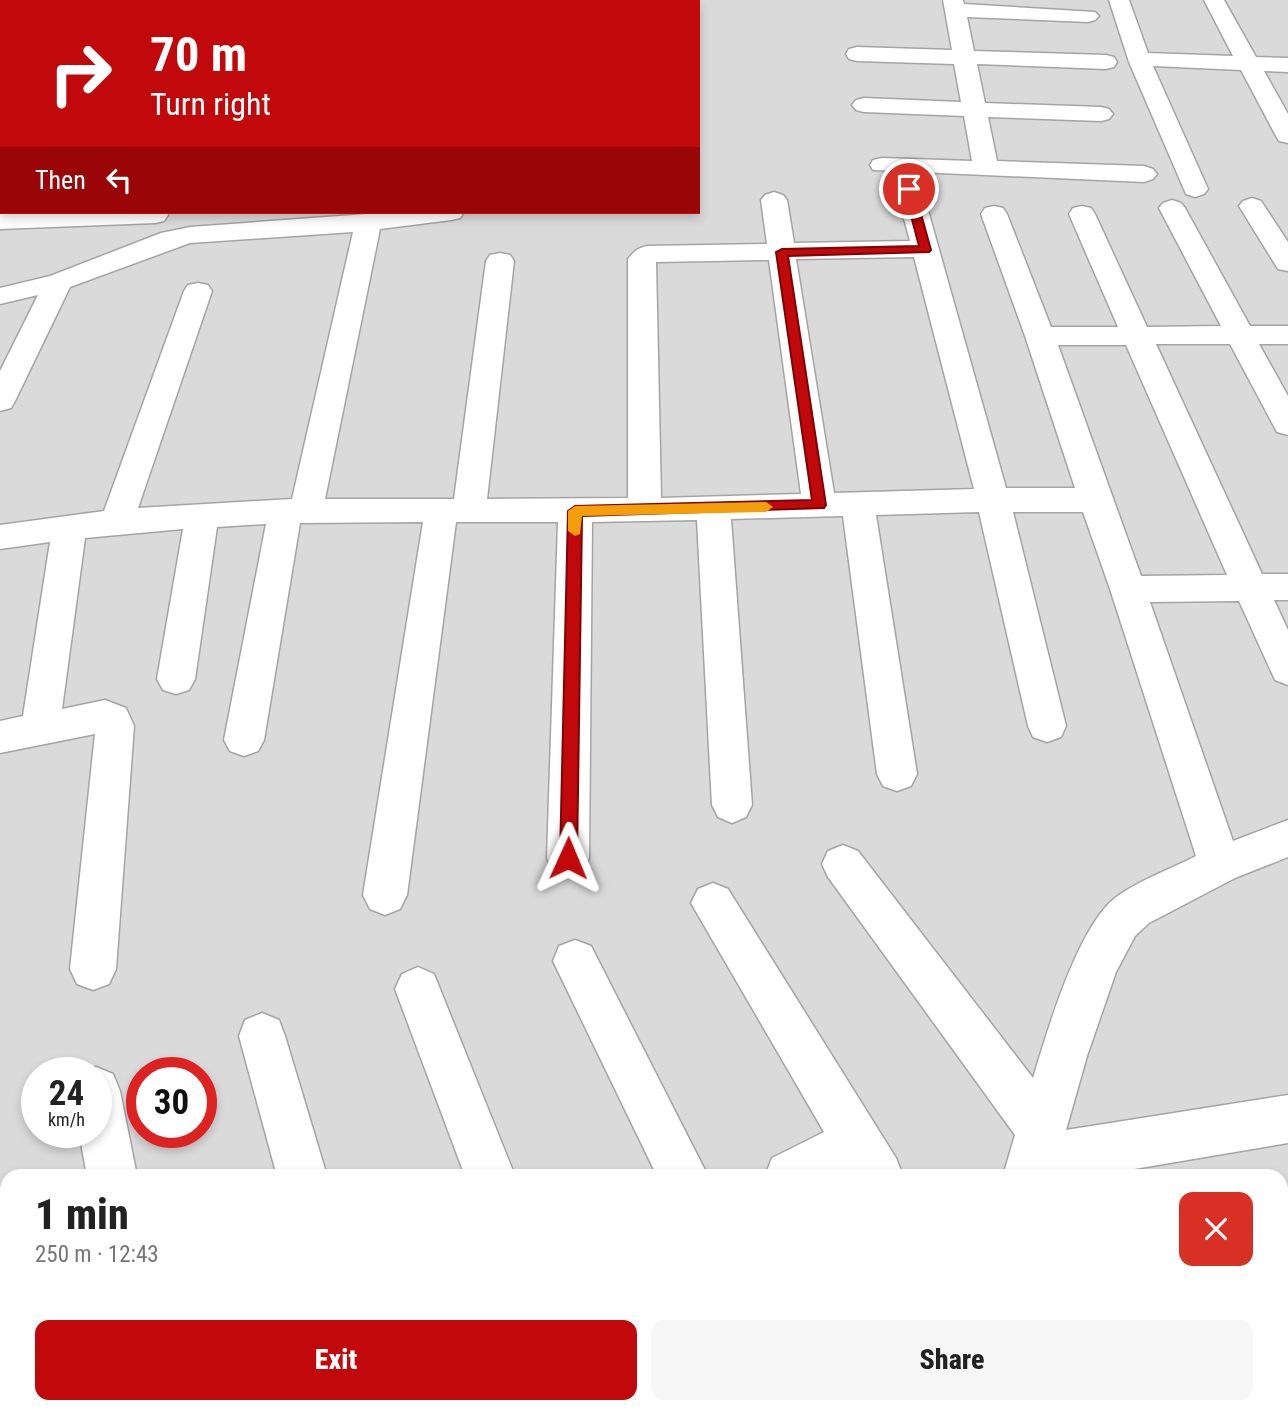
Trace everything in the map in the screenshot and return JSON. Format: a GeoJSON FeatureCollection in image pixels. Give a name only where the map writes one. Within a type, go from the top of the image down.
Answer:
{"type":"FeatureCollection","features":[{"type":"Feature","properties":{"kind":"street"},"geometry":{"type":"LineString","coordinates":[[1119,0],[1139,59],[1195,189]]}},
{"type":"Feature","properties":{"kind":"street"},"geometry":{"type":"LineString","coordinates":[[1214,0],[1288,136]]}},
{"type":"Feature","properties":{"kind":"street"},"geometry":{"type":"LineString","coordinates":[[986,169],[954,5],[1088,16]]}},
{"type":"Feature","properties":{"kind":"street"},"geometry":{"type":"LineString","coordinates":[[857,54],[1105,62]]}},
{"type":"Feature","properties":{"kind":"street"},"geometry":{"type":"LineString","coordinates":[[1139,59],[1288,65]]}},
{"type":"Feature","properties":{"kind":"street"},"geometry":{"type":"LineString","coordinates":[[864,105],[1101,114]]}},
{"type":"Feature","properties":{"kind":"street"},"geometry":{"type":"LineString","coordinates":[[882,165],[1144,174]]}},
{"type":"Feature","properties":{"kind":"street"},"geometry":{"type":"LineString","coordinates":[[909,189],[993,499],[1047,726]]}},
{"type":"Feature","properties":{"kind":"street"},"geometry":{"type":"LineString","coordinates":[[774,200],[819,505]]}},
{"type":"Feature","properties":{"kind":"street"},"geometry":{"type":"LineString","coordinates":[[1252,206],[1288,263]]}},
{"type":"Feature","properties":{"kind":"street"},"geometry":{"type":"LineString","coordinates":[[1172,208],[1288,425]]}},
{"type":"Feature","properties":{"kind":"street"},"geometry":{"type":"LineString","coordinates":[[0,222],[111,214],[155,215]]}},
{"type":"Feature","properties":{"kind":"street"},"geometry":{"type":"LineString","coordinates":[[0,296],[58,282],[170,239],[190,235],[368,223],[437,214]]}},
{"type":"Feature","properties":{"kind":"street"},"geometry":{"type":"LineString","coordinates":[[994,214],[1040,335],[1220,865]]}},
{"type":"Feature","properties":{"kind":"street"},"geometry":{"type":"LineString","coordinates":[[1082,214],[1248,587],[1288,670]]}},
{"type":"Feature","properties":{"kind":"street"},"geometry":{"type":"LineString","coordinates":[[244,740],[295,511],[368,223]]}},
{"type":"Feature","properties":{"kind":"street"},"geometry":{"type":"LineString","coordinates":[[645,510],[642,259],[655,252],[925,250]]}},
{"type":"Feature","properties":{"kind":"street"},"geometry":{"type":"LineString","coordinates":[[385,895],[500,261]]}},
{"type":"Feature","properties":{"kind":"street"},"geometry":{"type":"LineString","coordinates":[[0,401],[58,282]]}},
{"type":"Feature","properties":{"kind":"street"},"geometry":{"type":"LineString","coordinates":[[117,521],[198,291]]}},
{"type":"Feature","properties":{"kind":"street"},"geometry":{"type":"LineString","coordinates":[[1040,335],[1288,335]]}},
{"type":"Feature","properties":{"kind":"street"},"geometry":{"type":"LineString","coordinates":[[0,537],[117,521],[202,514],[713,509],[993,499],[1095,500]]}},
{"type":"Feature","properties":{"kind":"street"},"geometry":{"type":"LineString","coordinates":[[858,504],[897,774]]}},
{"type":"Feature","properties":{"kind":"street"},"geometry":{"type":"LineString","coordinates":[[713,509],[732,805]]}},
{"type":"Feature","properties":{"kind":"street"},"geometry":{"type":"LineString","coordinates":[[568,858],[575,511]]}},
{"type":"Feature","properties":{"kind":"street"},"geometry":{"type":"LineString","coordinates":[[176,679],[202,514]]}},
{"type":"Feature","properties":{"kind":"street"},"geometry":{"type":"LineString","coordinates":[[40,730],[69,528]]}},
{"type":"Feature","properties":{"kind":"street"},"geometry":{"type":"LineString","coordinates":[[1128,589],[1288,587]]}},
{"type":"Feature","properties":{"kind":"street"},"geometry":{"type":"LineString","coordinates":[[0,737],[105,716],[112,719],[115,726],[93,969]]}},
{"type":"Feature","properties":{"kind":"street"},"geometry":{"type":"LineString","coordinates":[[1034,1156],[1063,1056],[1093,972],[1106,941],[1119,922],[1134,909],[1220,865],[1288,838]]}},
{"type":"Feature","properties":{"kind":"street"},"geometry":{"type":"LineString","coordinates":[[843,864],[1034,1156]]}},
{"type":"Feature","properties":{"kind":"street"},"geometry":{"type":"LineString","coordinates":[[713,903],[868,1158],[820,1169]]}},
{"type":"Feature","properties":{"kind":"street"},"geometry":{"type":"LineString","coordinates":[[575,961],[679,1169]]}},
{"type":"Feature","properties":{"kind":"street"},"geometry":{"type":"LineString","coordinates":[[418,989],[487,1169]]}},
{"type":"Feature","properties":{"kind":"street"},"geometry":{"type":"LineString","coordinates":[[262,1036],[300,1169]]}},
{"type":"Feature","properties":{"kind":"street"},"geometry":{"type":"LineString","coordinates":[[1034,1156],[1288,1118]]}},
{"type":"Feature","properties":{"kind":"street"},"geometry":{"type":"LineString","coordinates":[[107,1148],[111,1169]]}},
{"type":"Feature","properties":{"kind":"shaded area"},"geometry":{"type":"Polygon","coordinates":[[[700,0],[1288,0],[1288,1169],[0,1169],[0,214],[700,214],[700,0]]]}},
{"type":"Feature","properties":{"kind":"slow traffic"},"geometry":{"type":"LineString","coordinates":[[575,531],[575,511],[766,507]]}},
{"type":"Feature","properties":{"kind":"route"},"geometry":{"type":"LineString","coordinates":[[568,858],[575,511],[819,505],[782,252],[925,250],[909,189]]}}]}
